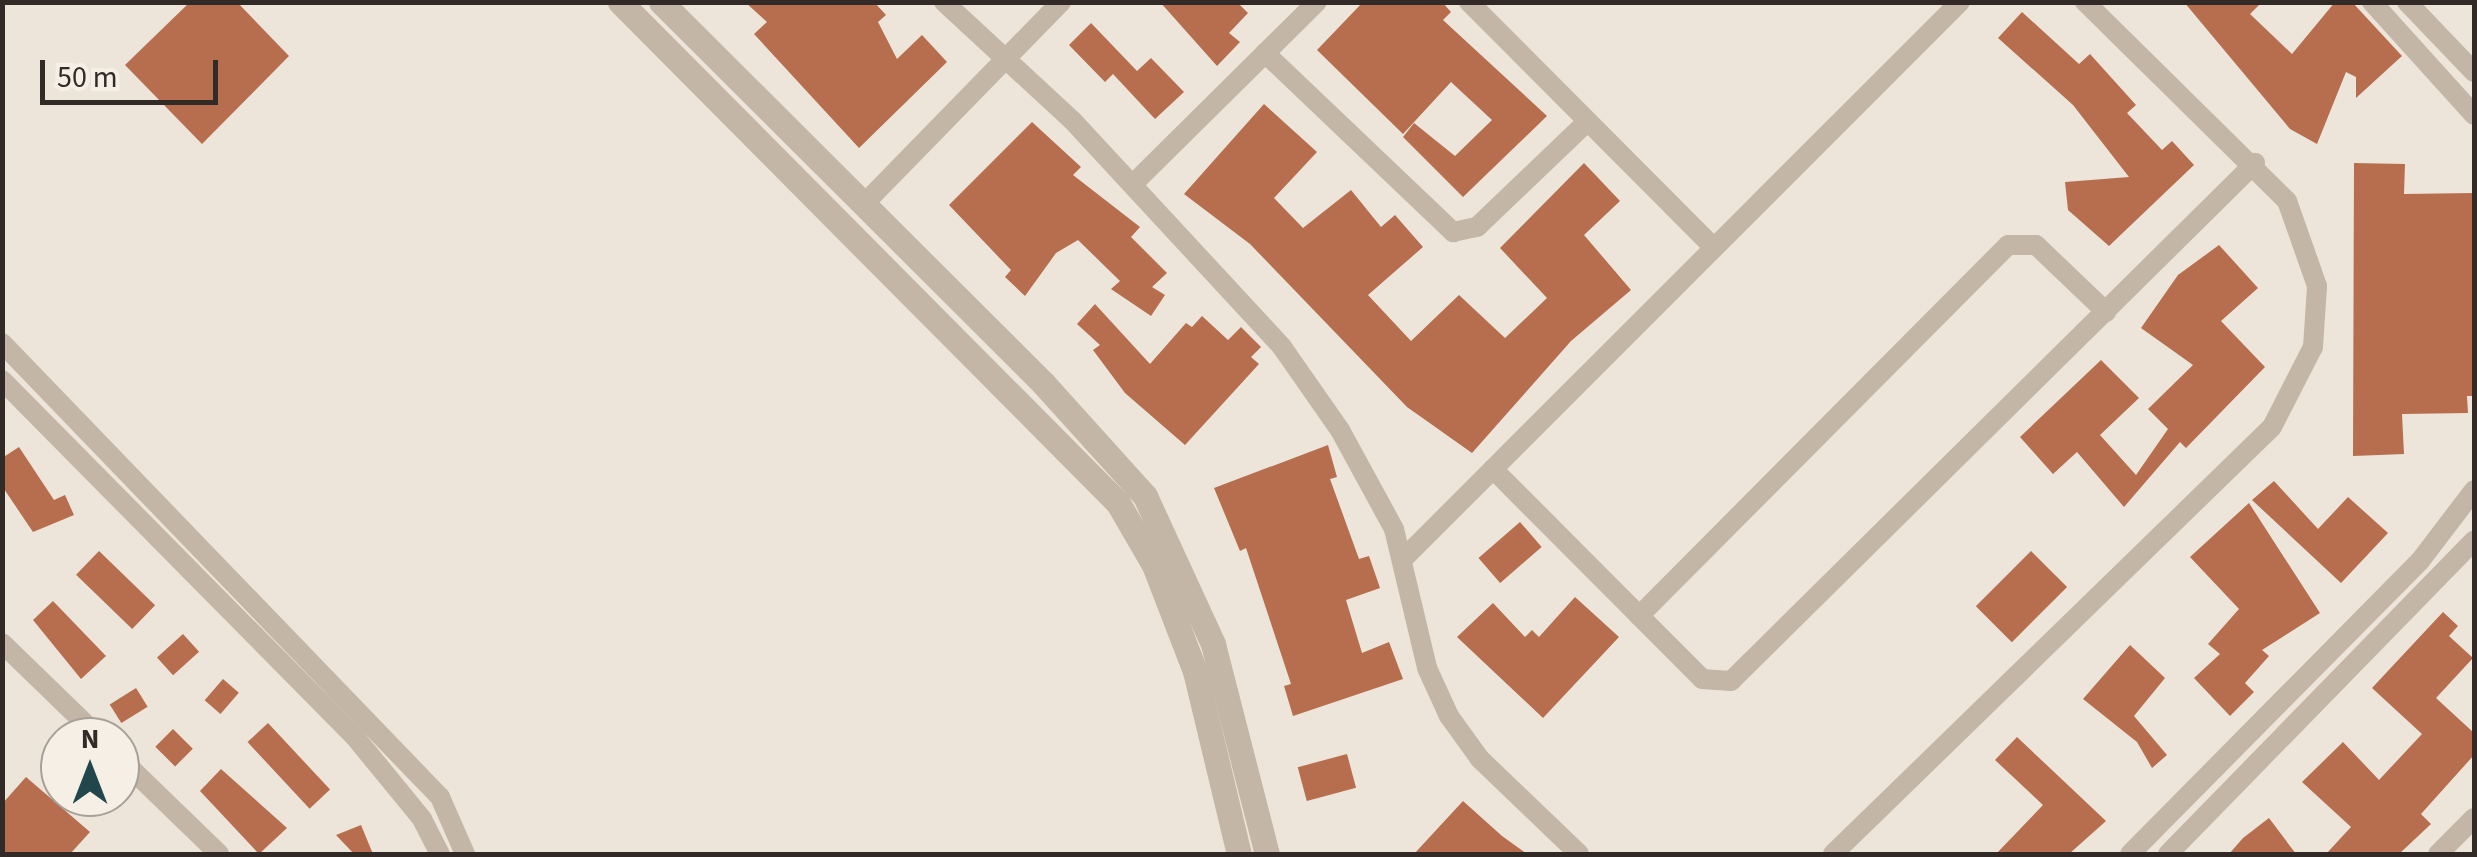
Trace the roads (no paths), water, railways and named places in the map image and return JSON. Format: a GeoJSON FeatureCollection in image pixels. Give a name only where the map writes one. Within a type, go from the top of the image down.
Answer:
{"type":"FeatureCollection","features":[{"type":"Feature","properties":{"kind":"street"},"geometry":{"type":"LineString","coordinates":[[620,2],[1096,475],[1154,566],[1195,671],[1238,854]]}},
{"type":"Feature","properties":{"kind":"street"},"geometry":{"type":"LineString","coordinates":[[662,2],[1043,383],[1132,478],[1167,534],[1213,644],[1267,854]]}},
{"type":"Feature","properties":{"kind":"street"},"geometry":{"type":"LineString","coordinates":[[944,2],[1134,183],[1250,307],[1316,394],[1381,501],[1404,558],[1427,668],[1449,716],[1579,854]]}},
{"type":"Feature","properties":{"kind":"street"},"geometry":{"type":"LineString","coordinates":[[864,204],[1061,2]]}},
{"type":"Feature","properties":{"kind":"street"},"geometry":{"type":"LineString","coordinates":[[1134,183],[1317,2]]}},
{"type":"Feature","properties":{"kind":"street"},"geometry":{"type":"LineString","coordinates":[[1469,2],[1714,248]]}},
{"type":"Feature","properties":{"kind":"street"},"geometry":{"type":"LineString","coordinates":[[1404,558],[1960,2]]}},
{"type":"Feature","properties":{"kind":"street"},"geometry":{"type":"LineString","coordinates":[[1833,854],[2290,402],[2313,346],[2318,286],[2302,228],[2256,164],[2085,2]]}},
{"type":"Feature","properties":{"kind":"street"},"geometry":{"type":"LineString","coordinates":[[2372,2],[2474,115]]}},
{"type":"Feature","properties":{"kind":"street"},"geometry":{"type":"LineString","coordinates":[[2408,2],[2474,72]]}},
{"type":"Feature","properties":{"kind":"street"},"geometry":{"type":"LineString","coordinates":[[1266,53],[1453,232],[1477,228],[1588,121]]}},
{"type":"Feature","properties":{"kind":"street"},"geometry":{"type":"LineString","coordinates":[[1493,469],[1702,680],[1740,677],[2256,164]]}},
{"type":"Feature","properties":{"kind":"street"},"geometry":{"type":"LineString","coordinates":[[1638,616],[2008,245],[2036,245],[2106,312]]}},
{"type":"Feature","properties":{"kind":"street"},"geometry":{"type":"LineString","coordinates":[[2,343],[440,797],[465,854]]}},
{"type":"Feature","properties":{"kind":"street"},"geometry":{"type":"LineString","coordinates":[[2,380],[354,737],[422,819],[440,854]]}},
{"type":"Feature","properties":{"kind":"street"},"geometry":{"type":"LineString","coordinates":[[1024,405],[1043,383]]}},
{"type":"Feature","properties":{"kind":"street"},"geometry":{"type":"LineString","coordinates":[[2130,854],[2420,561],[2474,490]]}},
{"type":"Feature","properties":{"kind":"street"},"geometry":{"type":"LineString","coordinates":[[2168,854],[2474,540]]}},
{"type":"Feature","properties":{"kind":"street"},"geometry":{"type":"LineString","coordinates":[[2,643],[78,717]]}},
{"type":"Feature","properties":{"kind":"street"},"geometry":{"type":"LineString","coordinates":[[140,777],[219,854]]}},
{"type":"Feature","properties":{"kind":"street"},"geometry":{"type":"LineString","coordinates":[[2438,854],[2474,818]]}}]}
